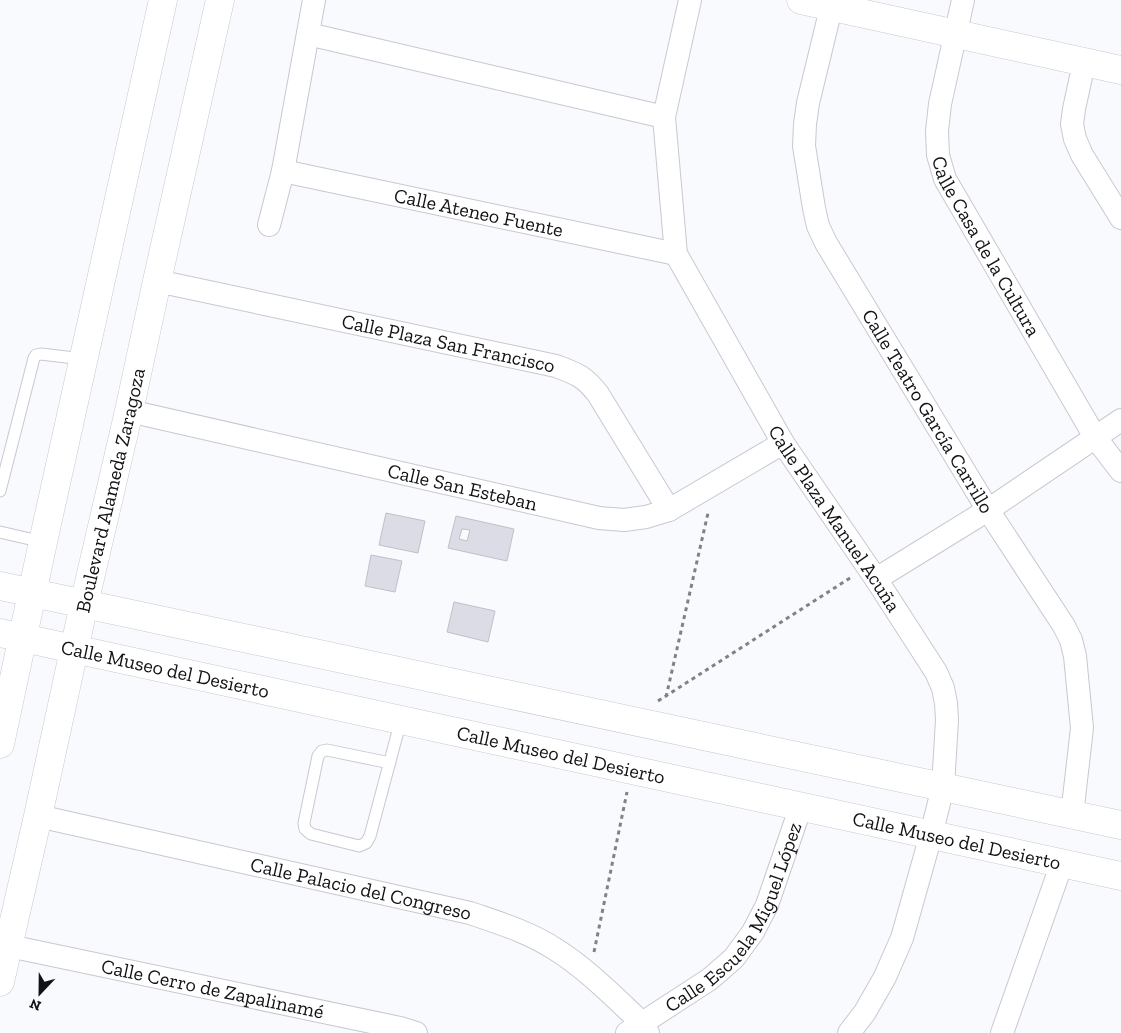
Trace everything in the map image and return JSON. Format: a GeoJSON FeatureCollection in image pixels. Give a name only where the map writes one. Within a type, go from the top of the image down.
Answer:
{"type":"FeatureCollection","features":[{"type":"Feature","properties":{"kind":"street"},"geometry":{"type":"LineString","coordinates":[[0,744],[11,636],[32,594],[163,0]]}},
{"type":"Feature","properties":{"kind":"street","name":"Boulevard Alameda Zaragoza"},"geometry":{"type":"LineString","coordinates":[[0,982],[220,0]]}},
{"type":"Feature","properties":{"kind":"street"},"geometry":{"type":"LineString","coordinates":[[269,225],[283,171],[314,0]]}},
{"type":"Feature","properties":{"kind":"street","name":"Calle Plaza Manuel Acuña"},"geometry":{"type":"LineString","coordinates":[[690,0],[664,117],[676,254],[783,443],[872,573],[936,672],[943,688],[946,703],[947,720],[943,787],[902,938],[885,977],[865,1012],[849,1033]]}},
{"type":"Feature","properties":{"kind":"street"},"geometry":{"type":"LineString","coordinates":[[802,0],[832,3],[956,34],[1121,70]]}},
{"type":"Feature","properties":{"kind":"street","name":"Calle Casa de la Cultura"},"geometry":{"type":"LineString","coordinates":[[963,0],[940,104],[937,131],[938,155],[945,179],[1095,437],[1121,471]]}},
{"type":"Feature","properties":{"kind":"street","name":"Calle Teatro García Carrillo"},"geometry":{"type":"LineString","coordinates":[[832,3],[804,124],[804,146],[818,226],[826,243],[988,510],[1064,626],[1071,640],[1075,656],[1082,728],[1082,742],[1072,815]]}},
{"type":"Feature","properties":{"kind":"street"},"geometry":{"type":"LineString","coordinates":[[308,34],[664,117]]}},
{"type":"Feature","properties":{"kind":"street"},"geometry":{"type":"LineString","coordinates":[[1084,62],[1072,124],[1075,138],[1082,155],[1121,218]]}},
{"type":"Feature","properties":{"kind":"street","name":"Calle Ateneo Fuente"},"geometry":{"type":"LineString","coordinates":[[283,171],[676,254]]}},
{"type":"Feature","properties":{"kind":"street","name":"Calle Plaza San Francisco"},"geometry":{"type":"LineString","coordinates":[[157,281],[556,366],[574,372],[588,381],[598,394],[669,510]]}},
{"type":"Feature","properties":{"kind":"street","name":"Calle San Esteban"},"geometry":{"type":"LineString","coordinates":[[129,411],[599,518],[624,520],[646,517],[669,510],[783,443]]}},
{"type":"Feature","properties":{"kind":"street"},"geometry":{"type":"LineString","coordinates":[[872,573],[988,510],[1121,420]]}},
{"type":"Feature","properties":{"kind":"street"},"geometry":{"type":"LineString","coordinates":[[0,586],[1121,825]]}},
{"type":"Feature","properties":{"kind":"street","name":"Calle Museo del Desierto"},"geometry":{"type":"LineString","coordinates":[[11,636],[1121,876]]}},
{"type":"Feature","properties":{"kind":"street","name":"Calle Escuela Miguel López"},"geometry":{"type":"LineString","coordinates":[[639,1030],[710,980],[734,958],[753,932],[767,905],[801,806]]}},
{"type":"Feature","properties":{"kind":"street","name":"Calle Palacio del Congreso"},"geometry":{"type":"LineString","coordinates":[[38,816],[470,912],[516,929],[554,948],[589,974],[639,1030]]}},
{"type":"Feature","properties":{"kind":"street"},"geometry":{"type":"LineString","coordinates":[[1002,1033],[1062,863]]}},
{"type":"Feature","properties":{"kind":"street","name":"Calle Cerro de Zapalinamé"},"geometry":{"type":"LineString","coordinates":[[8,946],[400,1028],[416,1033]]}},
{"type":"Feature","properties":{"kind":"lane"},"geometry":{"type":"LineString","coordinates":[[1,486],[34,358],[36,355],[41,354],[84,359]]}},
{"type":"Feature","properties":{"kind":"lane"},"geometry":{"type":"LineString","coordinates":[[0,532],[42,542]]}},
{"type":"Feature","properties":{"kind":"lane"},"geometry":{"type":"LineString","coordinates":[[390,763],[328,750],[322,751],[318,756],[304,822],[305,829],[311,834],[359,846],[366,843],[370,836],[390,763],[401,720]]}},
{"type":"Feature","properties":{"kind":"path"},"geometry":{"type":"LineString","coordinates":[[666,697],[715,483]]}},
{"type":"Feature","properties":{"kind":"path"},"geometry":{"type":"LineString","coordinates":[[658,701],[872,573]]}},
{"type":"Feature","properties":{"kind":"path"},"geometry":{"type":"LineString","coordinates":[[589,974],[632,769]]}},
{"type":"Feature","properties":{"kind":"building"},"geometry":{"type":"Polygon","coordinates":[[[386,513],[425,521],[418,553],[379,545],[386,513]]]}},
{"type":"Feature","properties":{"kind":"building"},"geometry":{"type":"Polygon","coordinates":[[[456,516],[514,529],[507,561],[448,548],[456,516]],[[462,529],[459,539],[467,541],[470,530],[462,529]]]}},
{"type":"Feature","properties":{"kind":"building"},"geometry":{"type":"Polygon","coordinates":[[[371,555],[402,561],[395,592],[365,586],[371,555]]]}},
{"type":"Feature","properties":{"kind":"building"},"geometry":{"type":"Polygon","coordinates":[[[454,602],[495,611],[488,642],[447,632],[454,602]]]}}]}
